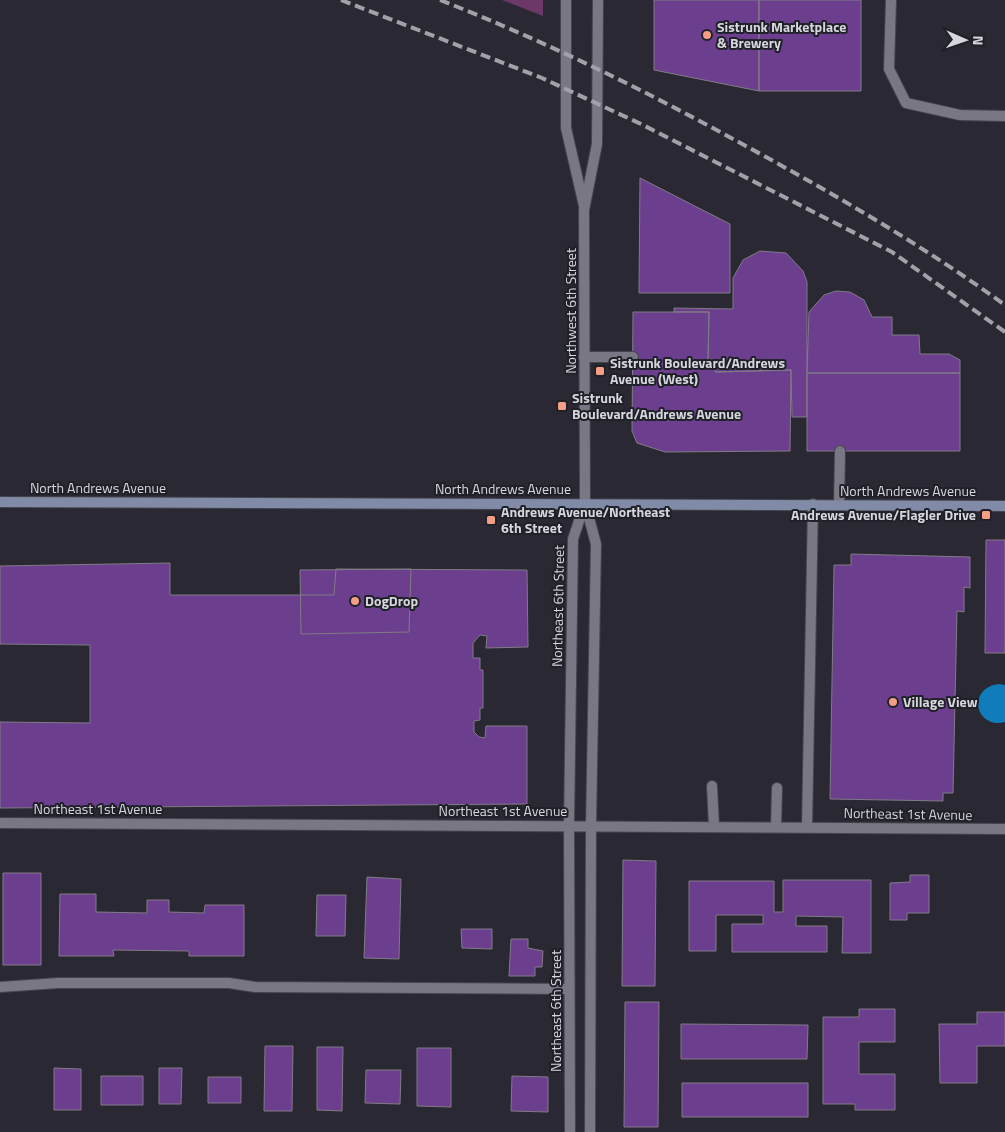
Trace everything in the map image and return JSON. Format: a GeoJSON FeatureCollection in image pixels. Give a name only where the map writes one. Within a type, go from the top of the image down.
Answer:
{"type":"FeatureCollection","features":[{"type":"Feature","properties":{"kind":"main road","name":"North Andrews Avenue"},"geometry":{"type":"LineString","coordinates":[[0,502],[1005,506]]}},
{"type":"Feature","properties":{"kind":"street","name":"Northwest 6th Street"},"geometry":{"type":"LineString","coordinates":[[566,0],[566,128],[584,210]]}},
{"type":"Feature","properties":{"kind":"street","name":"Northwest 6th Street"},"geometry":{"type":"LineString","coordinates":[[585,503],[584,210],[597,144],[598,0]]}},
{"type":"Feature","properties":{"kind":"street"},"geometry":{"type":"LineString","coordinates":[[891,0],[889,69],[906,103],[960,115],[1005,116]]}},
{"type":"Feature","properties":{"kind":"street"},"geometry":{"type":"LineString","coordinates":[[584,357],[632,357]]}},
{"type":"Feature","properties":{"kind":"street"},"geometry":{"type":"LineString","coordinates":[[839,504],[840,451]]}},
{"type":"Feature","properties":{"kind":"street"},"geometry":{"type":"LineString","coordinates":[[585,503],[596,544],[591,825],[590,1132]]}},
{"type":"Feature","properties":{"kind":"street","name":"Northeast 6th Street"},"geometry":{"type":"LineString","coordinates":[[570,1132],[569,825],[573,539],[585,503]]}},
{"type":"Feature","properties":{"kind":"street"},"geometry":{"type":"LineString","coordinates":[[807,827],[812,504]]}},
{"type":"Feature","properties":{"kind":"street"},"geometry":{"type":"LineString","coordinates":[[712,786],[714,826]]}},
{"type":"Feature","properties":{"kind":"street"},"geometry":{"type":"LineString","coordinates":[[776,827],[777,788]]}},
{"type":"Feature","properties":{"kind":"street","name":"Northeast 1st Avenue"},"geometry":{"type":"LineString","coordinates":[[0,823],[591,825],[1005,829]]}},
{"type":"Feature","properties":{"kind":"street"},"geometry":{"type":"LineString","coordinates":[[0,987],[58,983],[229,983],[255,986],[569,989]]}},
{"type":"Feature","properties":{"kind":"shaded area"},"geometry":{"type":"Polygon","coordinates":[[[502,0],[543,0],[543,16],[502,0]]]}},
{"type":"Feature","properties":{"kind":"water"},"geometry":{"type":"Polygon","coordinates":[[[998,684],[1005,685],[1005,722],[995,723],[987,720],[982,715],[979,708],[979,700],[982,693],[988,687],[998,684]]]}},
{"type":"Feature","properties":{"kind":"building","name":"Sistrunk Marketplace & Brewery"},"geometry":{"type":"Polygon","coordinates":[[[654,0],[759,0],[759,91],[654,70],[654,0]]]}},
{"type":"Feature","properties":{"kind":"building"},"geometry":{"type":"Polygon","coordinates":[[[759,0],[861,0],[861,91],[759,91],[759,0]]]}},
{"type":"Feature","properties":{"kind":"building"},"geometry":{"type":"Polygon","coordinates":[[[640,178],[730,224],[730,293],[639,293],[640,178]]]}},
{"type":"Feature","properties":{"kind":"building"},"geometry":{"type":"Polygon","coordinates":[[[760,251],[786,253],[803,271],[807,282],[807,417],[792,417],[791,370],[716,372],[708,362],[709,312],[674,312],[674,308],[733,309],[733,278],[743,260],[760,251]]]}},
{"type":"Feature","properties":{"kind":"building"},"geometry":{"type":"Polygon","coordinates":[[[836,291],[850,292],[864,300],[872,317],[892,317],[892,335],[919,335],[920,354],[949,354],[960,360],[960,373],[807,373],[809,312],[824,295],[836,291]]]}},
{"type":"Feature","properties":{"kind":"building"},"geometry":{"type":"Polygon","coordinates":[[[633,312],[709,312],[708,362],[716,372],[791,370],[790,451],[665,452],[637,443],[632,431],[633,312]]]}},
{"type":"Feature","properties":{"kind":"building"},"geometry":{"type":"Polygon","coordinates":[[[807,373],[960,373],[960,451],[807,451],[807,373]]]}},
{"type":"Feature","properties":{"kind":"building"},"geometry":{"type":"Polygon","coordinates":[[[986,540],[1005,540],[1005,653],[985,653],[986,540]]]}},
{"type":"Feature","properties":{"kind":"building","name":"Village View"},"geometry":{"type":"Polygon","coordinates":[[[851,554],[970,557],[970,588],[964,587],[964,612],[957,611],[953,793],[943,793],[943,801],[830,799],[834,565],[851,565],[851,554]]]}},
{"type":"Feature","properties":{"kind":"building"},"geometry":{"type":"Polygon","coordinates":[[[170,563],[170,595],[334,595],[336,569],[527,570],[528,647],[486,648],[487,636],[480,635],[473,643],[473,658],[480,658],[480,670],[483,670],[483,708],[480,708],[480,720],[474,721],[474,732],[479,737],[485,738],[486,726],[527,726],[527,804],[0,808],[0,722],[90,723],[90,645],[0,644],[0,566],[170,563]]]}},
{"type":"Feature","properties":{"kind":"building","name":"DogDrop"},"geometry":{"type":"Polygon","coordinates":[[[411,569],[409,632],[301,634],[300,570],[411,569]]]}},
{"type":"Feature","properties":{"kind":"building"},"geometry":{"type":"Polygon","coordinates":[[[623,860],[656,861],[655,986],[622,986],[623,860]]]}},
{"type":"Feature","properties":{"kind":"building"},"geometry":{"type":"Polygon","coordinates":[[[3,873],[41,873],[41,965],[3,965],[3,873]]]}},
{"type":"Feature","properties":{"kind":"building"},"geometry":{"type":"Polygon","coordinates":[[[910,875],[929,875],[929,913],[907,913],[907,920],[890,920],[890,883],[910,882],[910,875]]]}},
{"type":"Feature","properties":{"kind":"building"},"geometry":{"type":"Polygon","coordinates":[[[367,877],[401,879],[399,959],[364,958],[367,877]]]}},
{"type":"Feature","properties":{"kind":"building"},"geometry":{"type":"Polygon","coordinates":[[[783,880],[871,880],[871,953],[842,953],[843,917],[796,916],[796,926],[827,926],[827,952],[732,952],[732,924],[763,924],[763,915],[716,915],[716,951],[689,951],[689,881],[774,881],[774,912],[783,912],[783,880]]]}},
{"type":"Feature","properties":{"kind":"building"},"geometry":{"type":"Polygon","coordinates":[[[60,894],[96,894],[96,912],[147,913],[147,900],[169,900],[169,912],[204,913],[205,905],[244,905],[244,956],[189,956],[189,951],[113,950],[114,956],[59,956],[60,894]]]}},
{"type":"Feature","properties":{"kind":"building"},"geometry":{"type":"Polygon","coordinates":[[[317,895],[346,895],[345,936],[316,936],[317,895]]]}},
{"type":"Feature","properties":{"kind":"building"},"geometry":{"type":"Polygon","coordinates":[[[461,929],[492,929],[492,949],[462,948],[461,929]]]}},
{"type":"Feature","properties":{"kind":"building"},"geometry":{"type":"Polygon","coordinates":[[[511,939],[528,939],[528,948],[543,951],[542,967],[535,967],[535,976],[509,976],[511,939]]]}},
{"type":"Feature","properties":{"kind":"building"},"geometry":{"type":"Polygon","coordinates":[[[625,1002],[659,1002],[658,1127],[624,1127],[625,1002]]]}},
{"type":"Feature","properties":{"kind":"building"},"geometry":{"type":"Polygon","coordinates":[[[859,1009],[895,1009],[895,1042],[859,1042],[859,1074],[895,1074],[895,1110],[855,1110],[855,1104],[823,1104],[823,1017],[859,1017],[859,1009]]]}},
{"type":"Feature","properties":{"kind":"building"},"geometry":{"type":"Polygon","coordinates":[[[977,1012],[1005,1012],[1005,1046],[977,1046],[977,1083],[940,1083],[939,1024],[977,1024],[977,1012]]]}},
{"type":"Feature","properties":{"kind":"building"},"geometry":{"type":"Polygon","coordinates":[[[681,1024],[808,1025],[807,1059],[681,1059],[681,1024]]]}},
{"type":"Feature","properties":{"kind":"building"},"geometry":{"type":"Polygon","coordinates":[[[265,1046],[293,1046],[292,1111],[264,1111],[265,1046]]]}},
{"type":"Feature","properties":{"kind":"building"},"geometry":{"type":"Polygon","coordinates":[[[317,1047],[343,1047],[342,1111],[317,1110],[317,1047]]]}},
{"type":"Feature","properties":{"kind":"building"},"geometry":{"type":"Polygon","coordinates":[[[417,1048],[451,1048],[451,1107],[417,1106],[417,1048]]]}},
{"type":"Feature","properties":{"kind":"building"},"geometry":{"type":"Polygon","coordinates":[[[54,1068],[81,1069],[81,1110],[54,1110],[54,1068]]]}},
{"type":"Feature","properties":{"kind":"building"},"geometry":{"type":"Polygon","coordinates":[[[159,1068],[182,1068],[181,1104],[159,1104],[159,1068]]]}},
{"type":"Feature","properties":{"kind":"building"},"geometry":{"type":"Polygon","coordinates":[[[366,1070],[401,1070],[400,1104],[365,1103],[366,1070]]]}},
{"type":"Feature","properties":{"kind":"building"},"geometry":{"type":"Polygon","coordinates":[[[101,1076],[143,1076],[143,1105],[101,1105],[101,1076]]]}},
{"type":"Feature","properties":{"kind":"building"},"geometry":{"type":"Polygon","coordinates":[[[512,1076],[548,1077],[548,1112],[511,1111],[512,1076]]]}},
{"type":"Feature","properties":{"kind":"building"},"geometry":{"type":"Polygon","coordinates":[[[208,1077],[241,1077],[241,1103],[208,1103],[208,1077]]]}},
{"type":"Feature","properties":{"kind":"building"},"geometry":{"type":"Polygon","coordinates":[[[682,1083],[808,1083],[808,1117],[682,1117],[682,1083]]]}},
{"type":"Feature","properties":{"kind":"railway"},"geometry":{"type":"LineString","coordinates":[[341,0],[542,78],[641,124],[892,252],[1005,332]]}},
{"type":"Feature","properties":{"kind":"railway"},"geometry":{"type":"LineString","coordinates":[[440,0],[518,32],[632,86],[707,125],[811,182],[877,221],[1005,305]]}},
{"type":"Feature","properties":{"kind":"place","name":"Sistrunk Marketplace & Brewery"},"geometry":{"type":"Point","coordinates":[707,35]}},
{"type":"Feature","properties":{"kind":"place","name":"Sistrunk Boulevard/Andrews Avenue (West)"},"geometry":{"type":"Point","coordinates":[600,371]}},
{"type":"Feature","properties":{"kind":"place","name":"Sistrunk Boulevard/Andrews Avenue"},"geometry":{"type":"Point","coordinates":[562,406]}},
{"type":"Feature","properties":{"kind":"place","name":"Andrews Avenue/Flagler Drive"},"geometry":{"type":"Point","coordinates":[986,515]}},
{"type":"Feature","properties":{"kind":"place","name":"Andrews Avenue/Northeast 6th Street"},"geometry":{"type":"Point","coordinates":[491,520]}},
{"type":"Feature","properties":{"kind":"place","name":"DogDrop"},"geometry":{"type":"Point","coordinates":[355,601]}},
{"type":"Feature","properties":{"kind":"place","name":"Village View"},"geometry":{"type":"Point","coordinates":[893,702]}}]}
